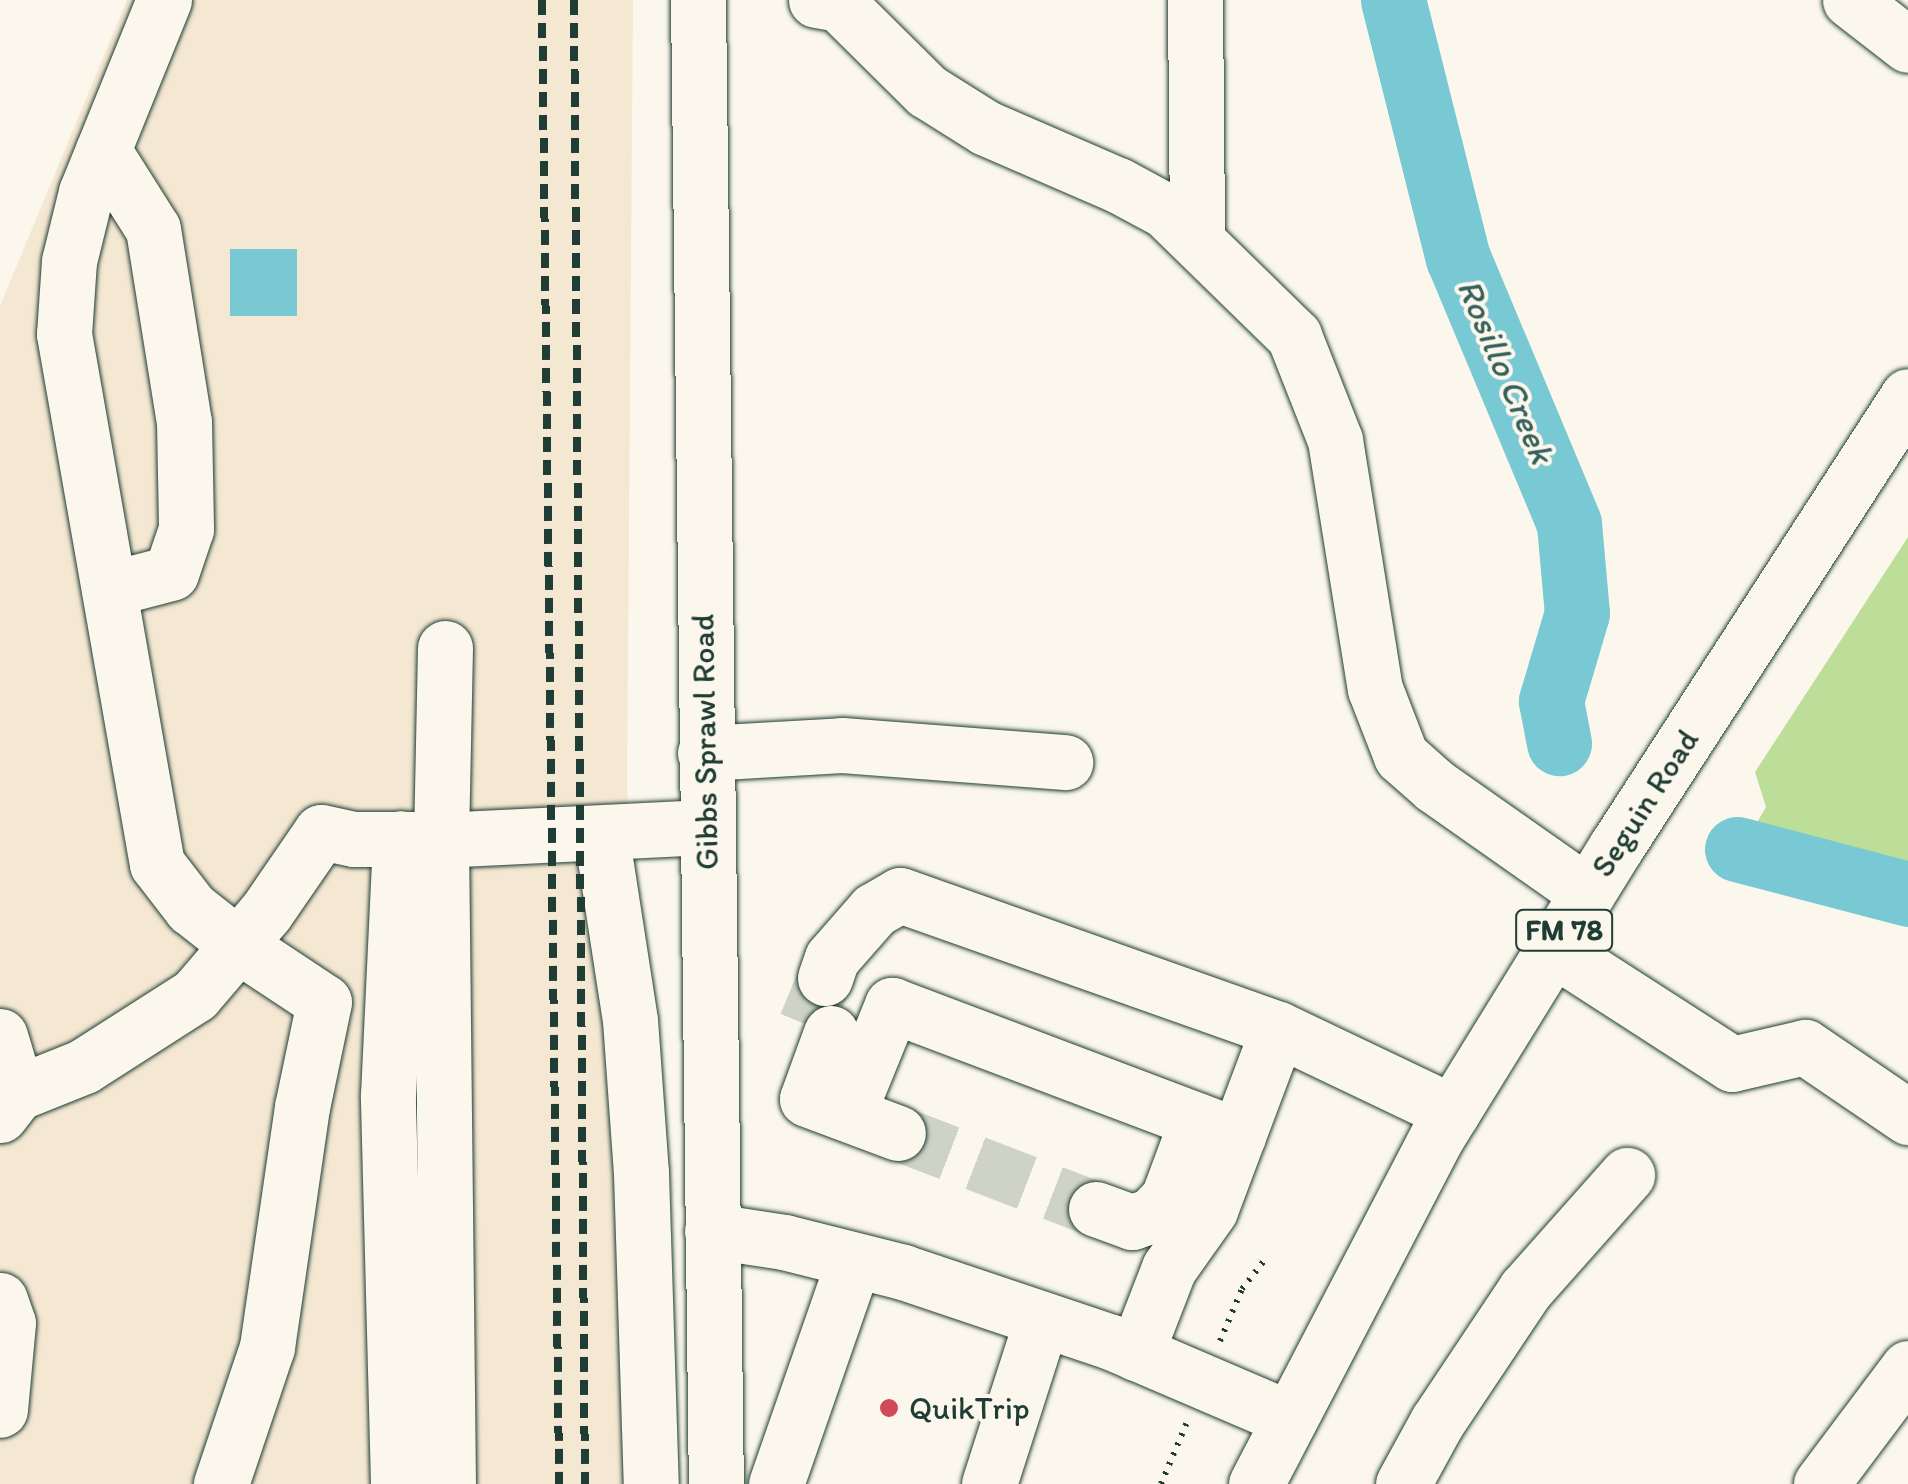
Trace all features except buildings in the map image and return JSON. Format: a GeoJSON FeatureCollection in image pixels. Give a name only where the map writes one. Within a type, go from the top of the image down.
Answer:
{"type":"FeatureCollection","features":[{"type":"Feature","properties":{"kind":"street"},"geometry":{"type":"LineString","coordinates":[[164,0],[86,192],[69,261],[64,334],[157,864],[191,908],[238,946],[324,1002],[302,1107],[267,1346],[221,1484]]}},
{"type":"Feature","properties":{"kind":"street","name":"Gibbs Sprawl Road"},"geometry":{"type":"LineString","coordinates":[[698,0],[716,1484]]}},
{"type":"Feature","properties":{"kind":"street"},"geometry":{"type":"LineString","coordinates":[[1196,0],[1196,239]]}},
{"type":"Feature","properties":{"kind":"street"},"geometry":{"type":"LineString","coordinates":[[1850,0],[1908,44]]}},
{"type":"Feature","properties":{"kind":"street"},"geometry":{"type":"LineString","coordinates":[[832,1],[927,91],[986,128],[1118,184],[1166,211],[1294,336],[1335,440],[1376,689],[1401,756],[1435,786],[1587,893]]}},
{"type":"Feature","properties":{"kind":"street"},"geometry":{"type":"LineString","coordinates":[[103,150],[152,229],[184,422],[186,529],[170,573],[109,589]]}},
{"type":"Feature","properties":{"kind":"street","name":"Seguin Road"},"geometry":{"type":"LineString","coordinates":[[1256,1484],[1452,1112],[1587,893],[1908,396]]}},
{"type":"Feature","properties":{"kind":"street"},"geometry":{"type":"LineString","coordinates":[[398,1484],[388,1095],[444,648]]}},
{"type":"Feature","properties":{"kind":"street"},"geometry":{"type":"LineString","coordinates":[[705,752],[842,744],[1066,762]]}},
{"type":"Feature","properties":{"kind":"street"},"geometry":{"type":"LineString","coordinates":[[0,1036],[8,1104],[84,1066],[195,994],[238,946],[321,832],[354,839],[706,828]]}},
{"type":"Feature","properties":{"kind":"street"},"geometry":{"type":"LineString","coordinates":[[601,833],[630,1020],[641,1174],[650,1484]]}},
{"type":"Feature","properties":{"kind":"street"},"geometry":{"type":"LineString","coordinates":[[421,838],[448,1484]]}},
{"type":"Feature","properties":{"kind":"street"},"geometry":{"type":"LineString","coordinates":[[898,1132],[829,1034],[832,958],[874,910],[900,895],[1278,1029],[1452,1112]]}},
{"type":"Feature","properties":{"kind":"street"},"geometry":{"type":"LineString","coordinates":[[1552,948],[1732,1064],[1805,1046],[1908,1117]]}},
{"type":"Feature","properties":{"kind":"street"},"geometry":{"type":"LineString","coordinates":[[829,1034],[892,1005],[1217,1128]]}},
{"type":"Feature","properties":{"kind":"street"},"geometry":{"type":"LineString","coordinates":[[1096,1208],[1132,1222],[1152,1215],[1217,1128],[1278,1029]]}},
{"type":"Feature","properties":{"kind":"street"},"geometry":{"type":"LineString","coordinates":[[1136,1353],[1169,1268],[1210,1210],[1217,1128]]}},
{"type":"Feature","properties":{"kind":"street"},"geometry":{"type":"LineString","coordinates":[[1403,1484],[1438,1422],[1525,1290],[1627,1175]]}},
{"type":"Feature","properties":{"kind":"street"},"geometry":{"type":"LineString","coordinates":[[712,1232],[854,1260],[1042,1319],[1136,1353],[1288,1418]]}},
{"type":"Feature","properties":{"kind":"street"},"geometry":{"type":"LineString","coordinates":[[776,1484],[854,1260]]}},
{"type":"Feature","properties":{"kind":"street"},"geometry":{"type":"LineString","coordinates":[[0,1300],[8,1324],[0,1410]]}},
{"type":"Feature","properties":{"kind":"street"},"geometry":{"type":"LineString","coordinates":[[989,1484],[1042,1319]]}},
{"type":"Feature","properties":{"kind":"street"},"geometry":{"type":"LineString","coordinates":[[1821,1484],[1908,1368]]}},
{"type":"Feature","properties":{"kind":"path"},"geometry":{"type":"LineString","coordinates":[[1222,1338],[1242,1289],[1265,1260]]}},
{"type":"Feature","properties":{"kind":"path"},"geometry":{"type":"LineString","coordinates":[[1161,1484],[1187,1422]]}},
{"type":"Feature","properties":{"kind":"shaded area"},"geometry":{"type":"Polygon","coordinates":[[[127,0],[633,0],[627,786],[658,1484],[0,1484],[0,306],[127,0]]]}},
{"type":"Feature","properties":{"kind":"green space"},"geometry":{"type":"Polygon","coordinates":[[[1908,537],[1908,874],[1752,831],[1766,807],[1755,772],[1908,537]]]}},
{"type":"Feature","properties":{"kind":"water"},"geometry":{"type":"Polygon","coordinates":[[[230,249],[297,249],[297,316],[230,316],[230,249]]]}},
{"type":"Feature","properties":{"kind":"waterway","name":"Rosillo Creek"},"geometry":{"type":"LineString","coordinates":[[1393,0],[1458,258],[1569,524],[1577,613],[1551,701],[1559,743]]}},
{"type":"Feature","properties":{"kind":"waterway","name":"Rosillo Creek"},"geometry":{"type":"LineString","coordinates":[[1737,849],[1908,894]]}},
{"type":"Feature","properties":{"kind":"tunnel"},"geometry":{"type":"LineString","coordinates":[[806,1024],[825,978]]}},
{"type":"Feature","properties":{"kind":"tunnel"},"geometry":{"type":"LineString","coordinates":[[898,1133],[1096,1209]]}},
{"type":"Feature","properties":{"kind":"railway"},"geometry":{"type":"LineString","coordinates":[[542,0],[559,1484]]}},
{"type":"Feature","properties":{"kind":"railway"},"geometry":{"type":"LineString","coordinates":[[574,0],[585,1484]]}},
{"type":"Feature","properties":{"kind":"place","name":"QuikTrip"},"geometry":{"type":"Point","coordinates":[889,1408]}}]}
